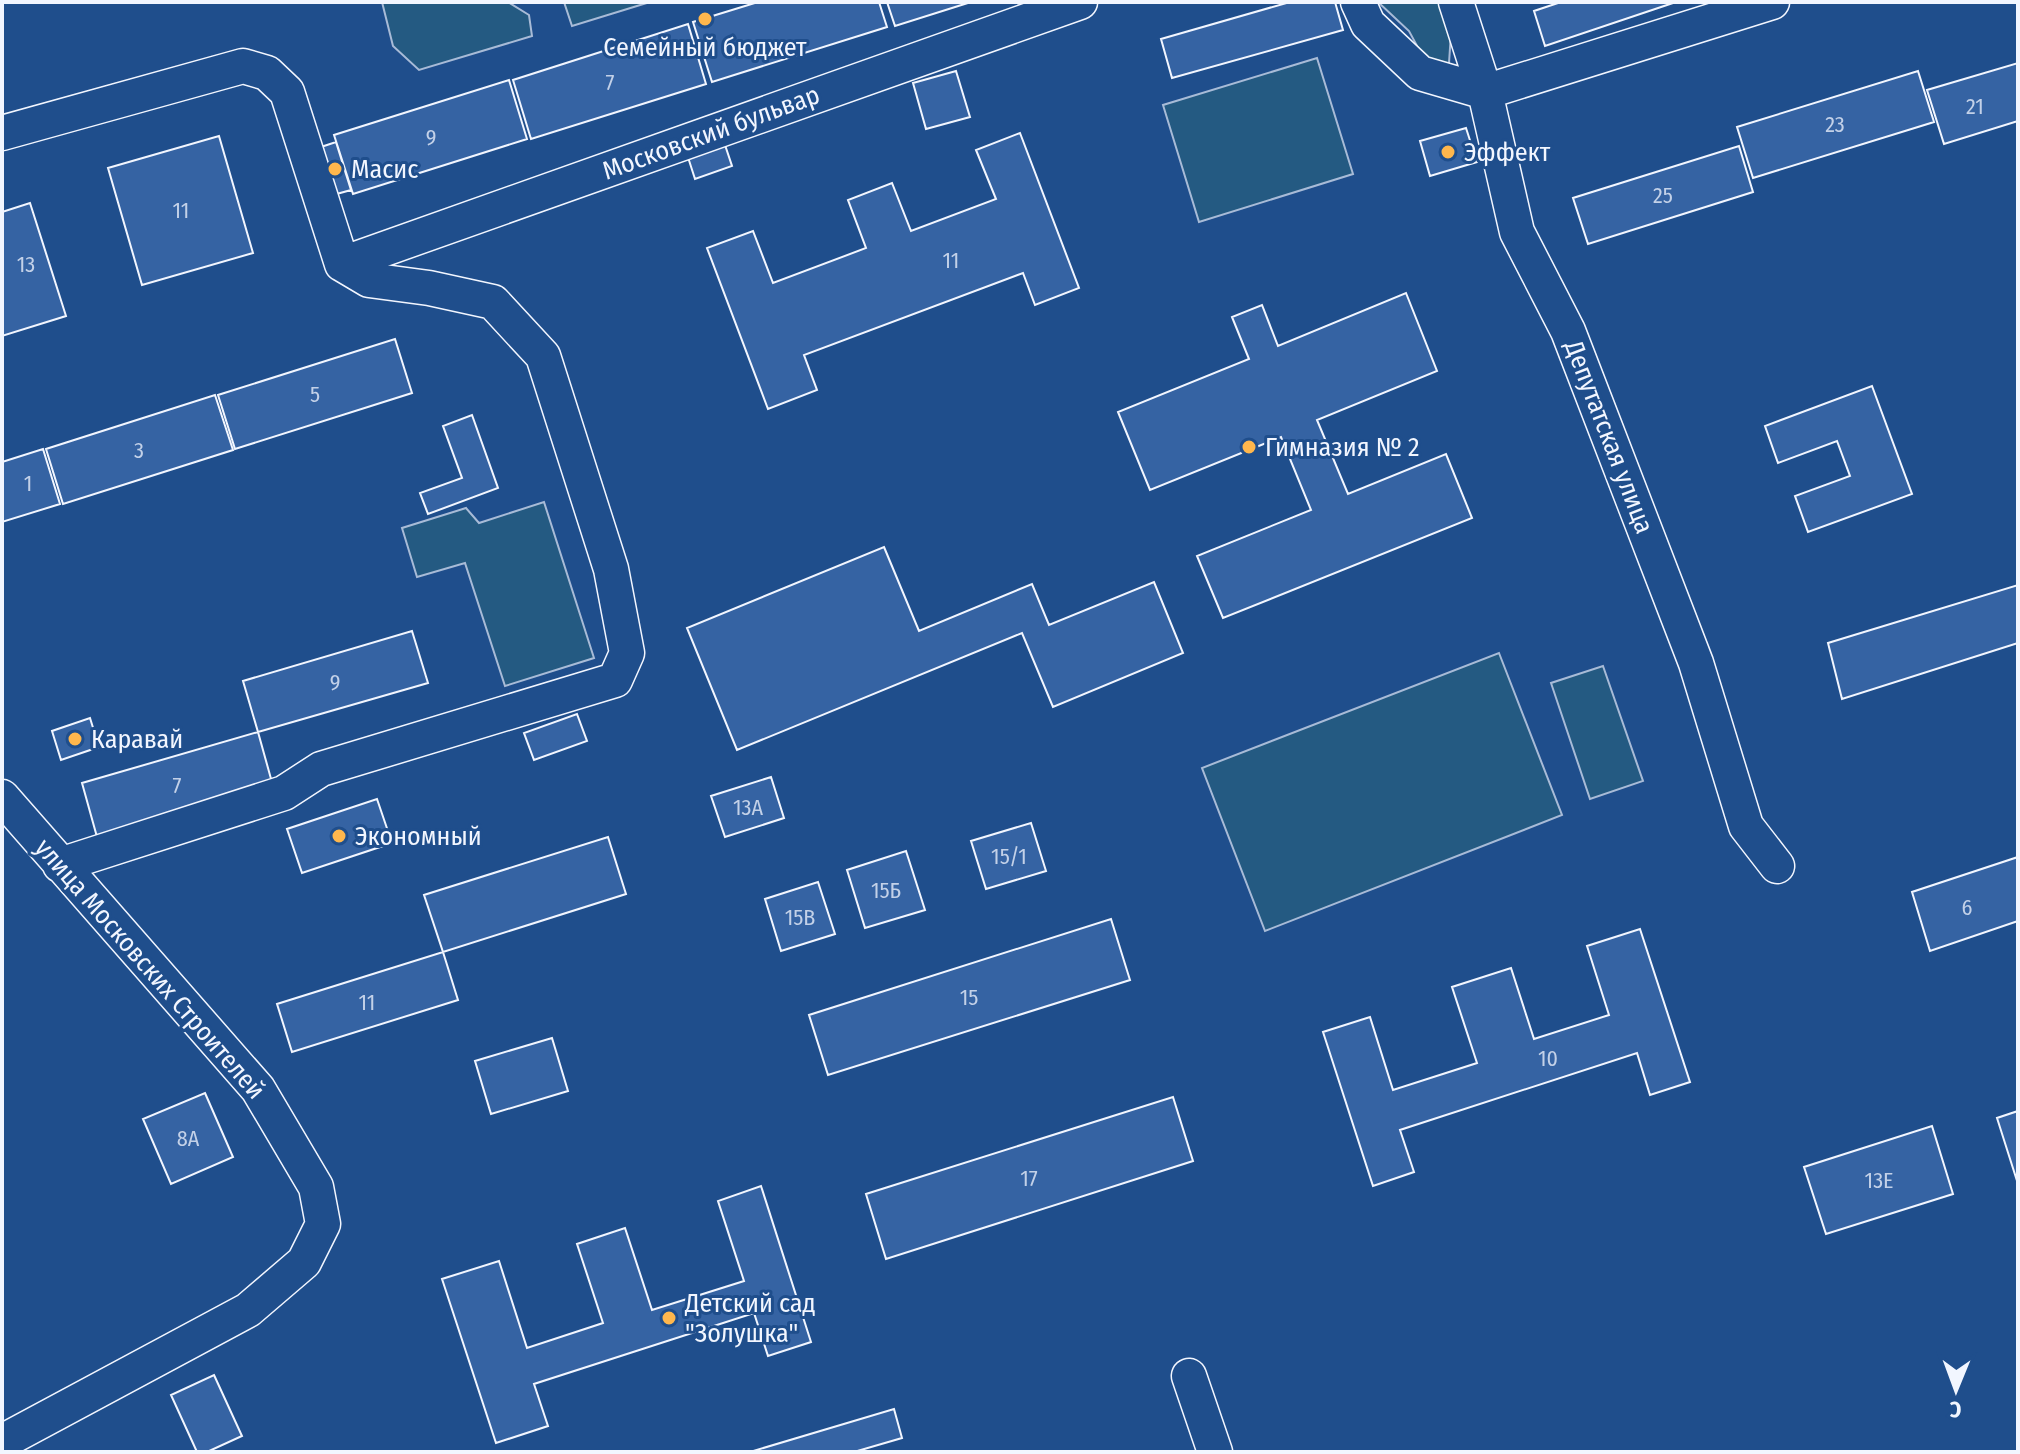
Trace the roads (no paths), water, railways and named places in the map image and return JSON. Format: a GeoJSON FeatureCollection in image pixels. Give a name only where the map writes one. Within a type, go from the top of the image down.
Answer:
{"type":"FeatureCollection","features":[{"type":"Feature","properties":{"kind":"street","name":"Московский бульвар"},"geometry":{"type":"LineString","coordinates":[[342,264],[1080,2]]}},
{"type":"Feature","properties":{"kind":"street"},"geometry":{"type":"LineString","coordinates":[[1358,2],[1368,24],[1420,73],[1485,92],[1772,2]]}},
{"type":"Feature","properties":{"kind":"street","name":"Депутатская улица"},"geometry":{"type":"LineString","coordinates":[[1456,2],[1485,92],[1517,232],[1568,331],[1690,648],[1746,826],[1777,866]]}},
{"type":"Feature","properties":{"kind":"street"},"geometry":{"type":"LineString","coordinates":[[2,133],[243,66],[267,73],[287,92],[342,264],[369,280],[429,288],[493,302],[543,356],[611,569],[627,653],[615,680],[321,769],[284,793],[60,865]]}},
{"type":"Feature","properties":{"kind":"street","name":"улица Московских Строителей"},"geometry":{"type":"LineString","coordinates":[[2,797],[258,1089],[316,1187],[323,1224],[304,1262],[248,1310],[2,1442]]}},
{"type":"Feature","properties":{"kind":"street"},"geometry":{"type":"LineString","coordinates":[[1189,1376],[1215,1452]]}},
{"type":"Feature","properties":{"kind":"place","name":"Семейный бюджет"},"geometry":{"type":"Point","coordinates":[705,19]}},
{"type":"Feature","properties":{"kind":"place","name":"Эффект"},"geometry":{"type":"Point","coordinates":[1448,152]}},
{"type":"Feature","properties":{"kind":"place","name":"Масис"},"geometry":{"type":"Point","coordinates":[335,169]}},
{"type":"Feature","properties":{"kind":"place","name":"Гимназия № 2"},"geometry":{"type":"Point","coordinates":[1249,447]}},
{"type":"Feature","properties":{"kind":"place","name":"Каравай"},"geometry":{"type":"Point","coordinates":[75,739]}},
{"type":"Feature","properties":{"kind":"place","name":"Экономный"},"geometry":{"type":"Point","coordinates":[339,836]}},
{"type":"Feature","properties":{"kind":"place","name":"Детский сад \"Золушка\""},"geometry":{"type":"Point","coordinates":[669,1318]}}]}
